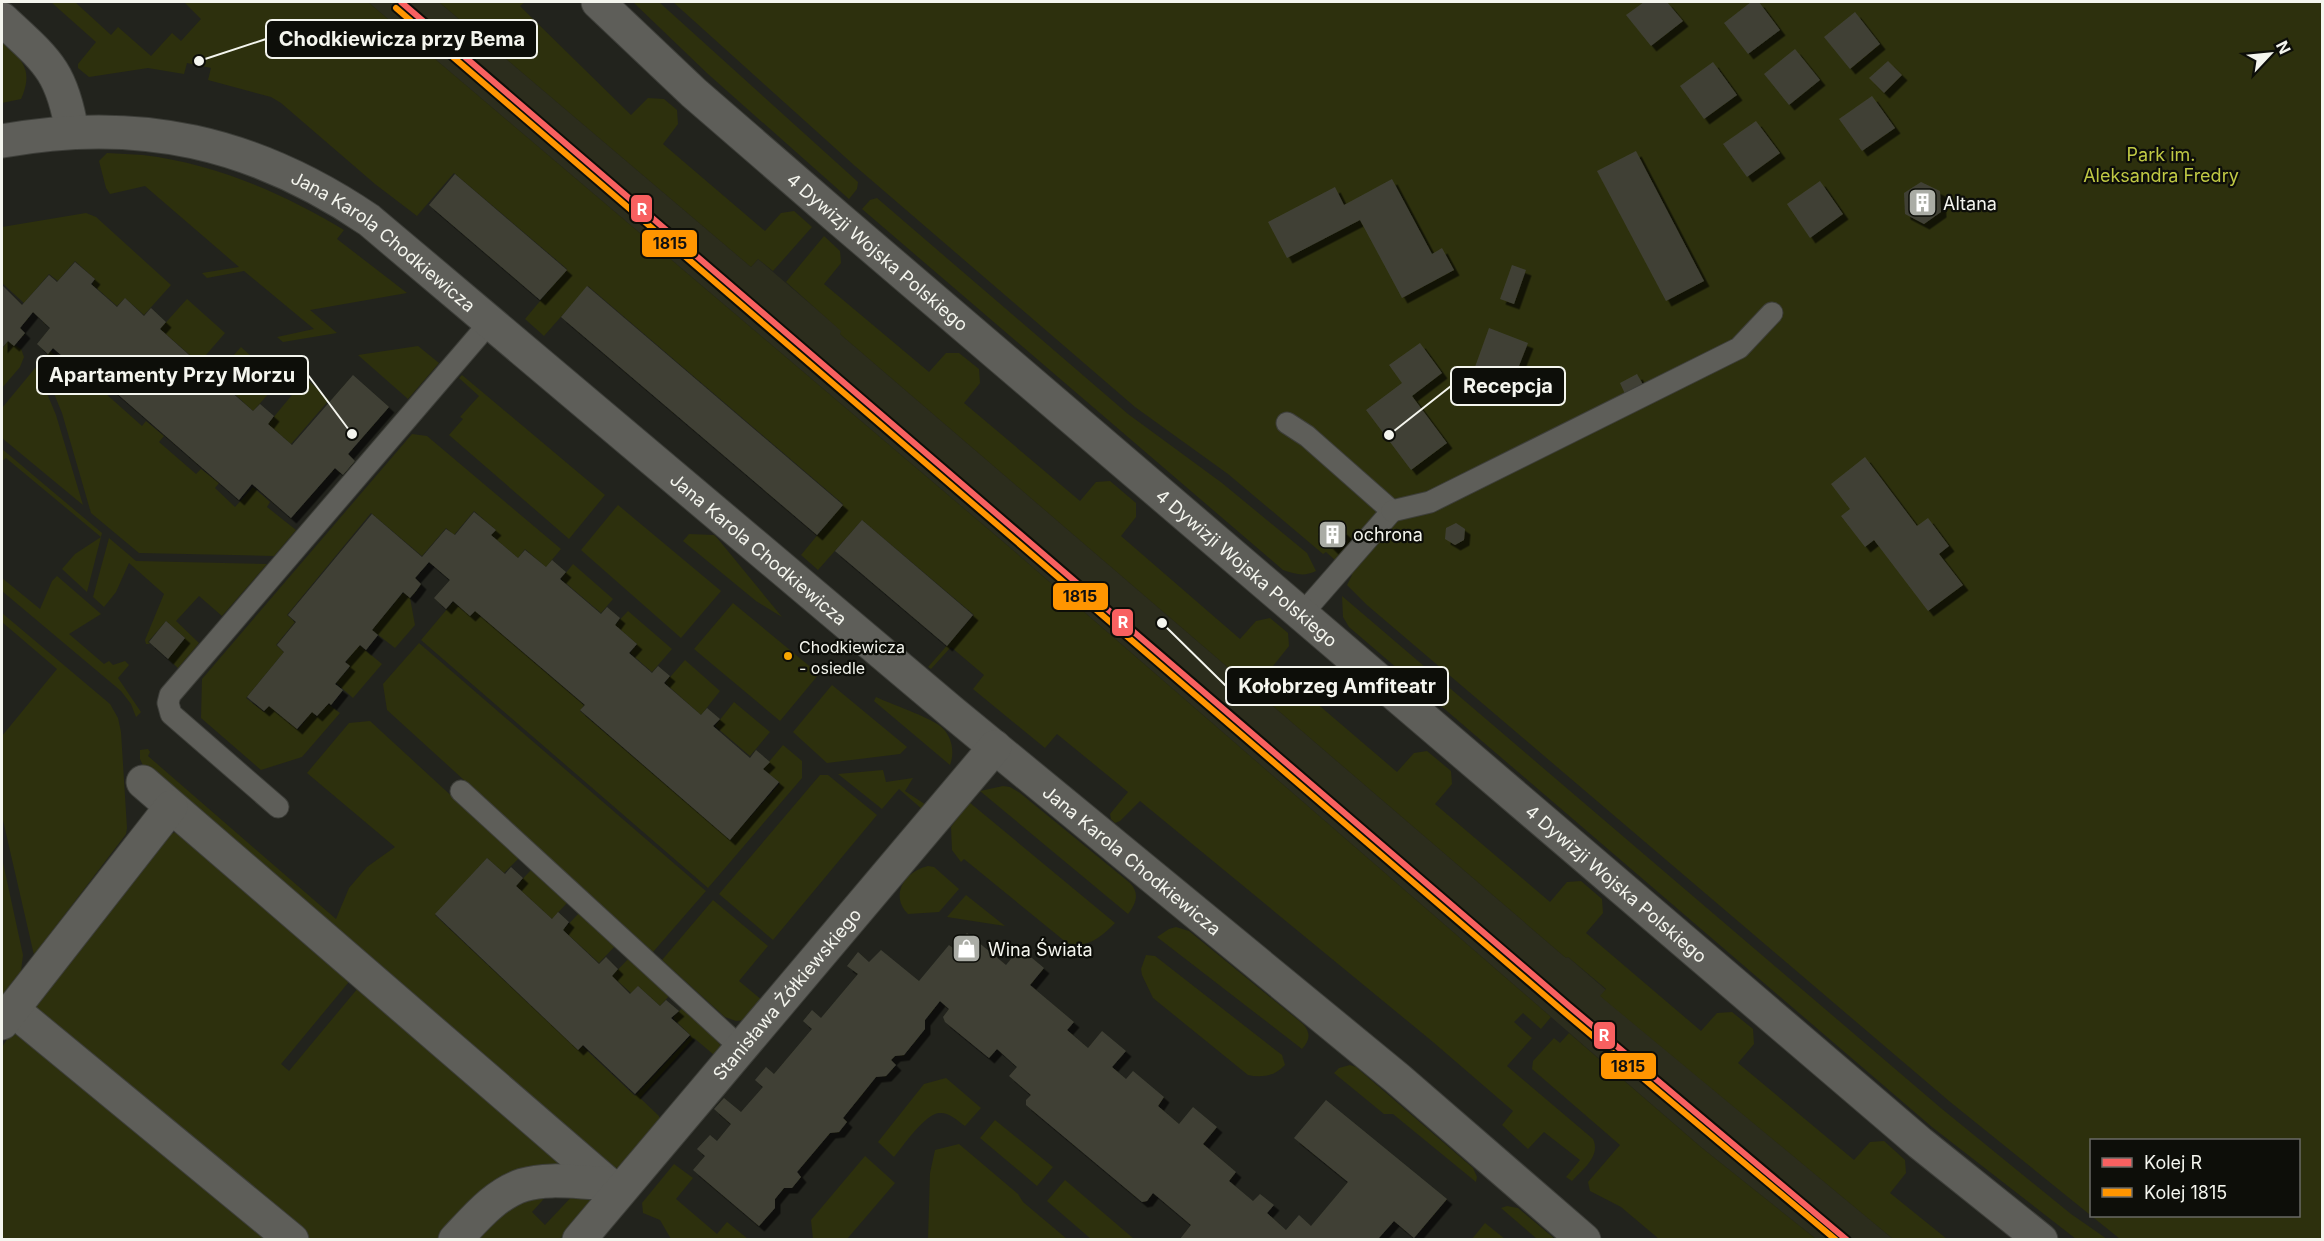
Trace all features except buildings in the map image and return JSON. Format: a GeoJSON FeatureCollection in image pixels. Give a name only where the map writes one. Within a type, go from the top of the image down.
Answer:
{"type":"FeatureCollection","features":[{"type":"Feature","properties":{"kind":"street","name":"4 Dywizji Wojska Polskiego"},"geometry":{"type":"LineString","coordinates":[[598,2],[694,93],[1302,614],[1920,1143],[2042,1239]]}},
{"type":"Feature","properties":{"kind":"street"},"geometry":{"type":"LineString","coordinates":[[2,19],[39,54],[55,73],[66,99],[72,132]]}},
{"type":"Feature","properties":{"kind":"street","name":"Jana Karola Chodkiewicza"},"geometry":{"type":"LineString","coordinates":[[2,141],[72,132],[124,131],[192,141],[290,173],[334,197],[369,220],[995,747],[1311,1006],[1584,1239]]}},
{"type":"Feature","properties":{"kind":"street","name":"Stanisława Żółkiewskiego"},"geometry":{"type":"LineString","coordinates":[[579,1239],[995,747]]}},
{"type":"Feature","properties":{"kind":"street"},"geometry":{"type":"LineString","coordinates":[[143,782],[607,1184],[546,1182],[523,1185],[501,1196],[480,1213],[455,1239]]}},
{"type":"Feature","properties":{"kind":"street"},"geometry":{"type":"LineString","coordinates":[[171,807],[7,1016],[292,1239]]}},
{"type":"Feature","properties":{"kind":"lane"},"geometry":{"type":"LineString","coordinates":[[1302,614],[1392,511],[1430,502],[1739,348],[1772,313]]}},
{"type":"Feature","properties":{"kind":"lane"},"geometry":{"type":"LineString","coordinates":[[278,807],[171,714],[168,703],[170,695],[491,321]]}},
{"type":"Feature","properties":{"kind":"lane"},"geometry":{"type":"LineString","coordinates":[[1287,423],[1306,436],[1392,511]]}},
{"type":"Feature","properties":{"kind":"lane"},"geometry":{"type":"LineString","coordinates":[[461,791],[740,1047]]}},
{"type":"Feature","properties":{"kind":"shaded area"},"geometry":{"type":"Polygon","coordinates":[[[368,2],[439,2],[751,267],[758,259],[842,331],[840,334],[1606,990],[1601,996],[1893,1239],[1816,1239],[1702,1148],[1007,545],[368,2]]]}},
{"type":"Feature","properties":{"kind":"green space"},"geometry":{"type":"Polygon","coordinates":[[[51,2],[75,2],[111,35],[118,27],[151,56],[172,33],[181,41],[201,19],[184,2],[368,2],[1007,545],[1551,1017],[1541,1029],[1523,1013],[1514,1022],[1532,1038],[1507,1066],[1593,1139],[1595,1151],[1590,1162],[1572,1181],[1566,1177],[1580,1160],[1544,1132],[1528,1149],[1502,1125],[1513,1111],[1433,1042],[1140,801],[1120,821],[1115,823],[1110,814],[1128,792],[1057,734],[1045,748],[973,689],[984,675],[951,647],[931,669],[928,667],[974,615],[862,520],[818,570],[801,555],[843,504],[588,286],[544,336],[525,319],[567,269],[454,173],[417,216],[375,184],[281,103],[271,97],[208,80],[211,68],[187,63],[184,74],[148,68],[89,77],[78,68],[78,64],[96,42],[51,2]]]}},
{"type":"Feature","properties":{"kind":"green space"},"geometry":{"type":"Polygon","coordinates":[[[439,2],[525,2],[520,6],[631,115],[648,98],[664,99],[677,110],[678,124],[663,144],[765,231],[781,213],[794,211],[812,227],[773,271],[758,259],[751,267],[439,2]]]}},
{"type":"Feature","properties":{"kind":"green space"},"geometry":{"type":"Polygon","coordinates":[[[633,2],[659,2],[858,182],[857,189],[849,199],[708,74],[633,2]]]}},
{"type":"Feature","properties":{"kind":"green space","name":"Park im. Aleksandra Fredry"},"geometry":{"type":"Polygon","coordinates":[[[673,2],[2322,2],[2322,1239],[2120,1239],[2093,1217],[2300,1217],[2300,1139],[2090,1139],[2090,1215],[1949,1101],[1367,605],[1347,585],[1352,575],[1326,552],[1323,554],[1228,474],[1135,407],[855,166],[673,2]]]}},
{"type":"Feature","properties":{"kind":"green space"},"geometry":{"type":"Polygon","coordinates":[[[5,42],[22,62],[26,82],[21,99],[2,103],[2,43],[5,42]]]}},
{"type":"Feature","properties":{"kind":"green space"},"geometry":{"type":"Polygon","coordinates":[[[107,153],[143,155],[196,165],[272,192],[344,230],[337,239],[407,293],[310,310],[337,333],[283,342],[277,337],[314,329],[244,271],[207,278],[202,273],[239,267],[145,186],[110,194],[106,188],[99,161],[107,153]]]}},
{"type":"Feature","properties":{"kind":"green space"},"geometry":{"type":"Polygon","coordinates":[[[877,198],[1128,414],[1222,483],[1307,553],[1316,571],[1296,574],[1283,570],[862,209],[870,200],[877,198]]]}},
{"type":"Feature","properties":{"kind":"green space"},"geometry":{"type":"Polygon","coordinates":[[[86,213],[96,217],[171,285],[144,315],[125,298],[117,306],[92,284],[95,279],[75,261],[58,281],[49,274],[24,303],[2,283],[2,227],[86,213]]]}},
{"type":"Feature","properties":{"kind":"green space"},"geometry":{"type":"Polygon","coordinates":[[[824,236],[840,251],[841,263],[824,284],[929,372],[946,353],[959,353],[979,369],[980,383],[964,403],[1080,501],[1096,482],[1110,481],[1136,503],[1136,517],[1121,536],[1240,639],[1256,621],[1270,618],[1288,633],[1289,646],[1273,666],[1397,772],[1414,753],[1427,751],[1451,771],[1452,784],[1435,804],[1550,902],[1567,882],[1581,881],[1602,899],[1603,913],[1586,933],[1701,1031],[1717,1013],[1732,1012],[1753,1029],[1754,1044],[1738,1063],[1854,1160],[1870,1142],[1884,1141],[1905,1160],[1906,1173],[1890,1193],[1947,1239],[1893,1239],[1600,996],[1606,989],[1568,957],[1566,958],[840,334],[841,331],[786,282],[824,236]]]}},
{"type":"Feature","properties":{"kind":"green space"},"geometry":{"type":"Polygon","coordinates":[[[187,299],[225,333],[199,363],[160,329],[187,299]]]}},
{"type":"Feature","properties":{"kind":"green space"},"geometry":{"type":"Polygon","coordinates":[[[8,341],[21,349],[24,357],[20,367],[2,388],[2,349],[8,341]]]}},
{"type":"Feature","properties":{"kind":"green space"},"geometry":{"type":"Polygon","coordinates":[[[418,346],[439,363],[408,399],[358,355],[418,346]]]}},
{"type":"Feature","properties":{"kind":"green space"},"geometry":{"type":"Polygon","coordinates":[[[241,347],[279,382],[253,411],[215,376],[241,347]]]}},
{"type":"Feature","properties":{"kind":"green space"},"geometry":{"type":"Polygon","coordinates":[[[50,351],[87,379],[92,373],[109,387],[105,393],[142,426],[146,421],[164,436],[159,442],[196,474],[201,469],[219,483],[215,488],[235,507],[253,487],[270,502],[267,507],[296,530],[274,556],[139,553],[91,513],[62,413],[41,362],[50,351]]]}},
{"type":"Feature","properties":{"kind":"green space"},"geometry":{"type":"Polygon","coordinates":[[[36,367],[56,415],[83,505],[2,438],[2,408],[36,367]]]}},
{"type":"Feature","properties":{"kind":"green space"},"geometry":{"type":"Polygon","coordinates":[[[462,375],[605,495],[569,539],[449,435],[463,419],[460,417],[479,396],[459,378],[462,375]]]}},
{"type":"Feature","properties":{"kind":"green space"},"geometry":{"type":"Polygon","coordinates":[[[306,378],[329,400],[291,444],[268,424],[306,378]]]}},
{"type":"Feature","properties":{"kind":"green space"},"geometry":{"type":"Polygon","coordinates":[[[412,434],[427,436],[561,549],[546,567],[525,549],[518,558],[491,535],[496,530],[474,511],[454,535],[446,528],[422,556],[371,513],[287,615],[295,622],[276,645],[284,652],[246,698],[264,712],[269,706],[298,730],[312,712],[317,717],[328,704],[340,713],[302,757],[261,770],[201,718],[202,679],[412,434]]]}},
{"type":"Feature","properties":{"kind":"green space"},"geometry":{"type":"Polygon","coordinates":[[[2,449],[102,533],[101,537],[6,458],[2,461],[2,449]]]}},
{"type":"Feature","properties":{"kind":"green space"},"geometry":{"type":"Polygon","coordinates":[[[618,505],[721,591],[681,638],[581,550],[618,505]]]}},
{"type":"Feature","properties":{"kind":"green space"},"geometry":{"type":"Polygon","coordinates":[[[689,534],[714,535],[782,617],[756,601],[683,541],[689,534]]]}},
{"type":"Feature","properties":{"kind":"green space"},"geometry":{"type":"Polygon","coordinates":[[[101,537],[87,592],[62,569],[75,554],[101,537]]]}},
{"type":"Feature","properties":{"kind":"green space"},"geometry":{"type":"Polygon","coordinates":[[[109,538],[136,561],[267,564],[222,616],[199,596],[176,621],[199,643],[178,668],[168,659],[185,638],[166,621],[148,642],[150,644],[146,644],[145,640],[164,594],[129,563],[116,592],[104,607],[93,597],[109,538]]]}},
{"type":"Feature","properties":{"kind":"green space"},"geometry":{"type":"Polygon","coordinates":[[[573,564],[613,599],[601,613],[561,579],[573,564]]]}},
{"type":"Feature","properties":{"kind":"green space"},"geometry":{"type":"Polygon","coordinates":[[[57,576],[101,614],[69,634],[104,664],[109,661],[113,665],[125,661],[129,665],[118,678],[141,712],[136,717],[131,704],[121,691],[2,591],[2,578],[40,609],[52,581],[57,576]]]}},
{"type":"Feature","properties":{"kind":"green space"},"geometry":{"type":"Polygon","coordinates":[[[403,593],[410,598],[415,625],[395,648],[372,630],[403,593]]]}},
{"type":"Feature","properties":{"kind":"green space"},"geometry":{"type":"Polygon","coordinates":[[[1342,596],[1942,1109],[2071,1214],[2107,1239],[2076,1239],[1932,1127],[1349,627],[1343,617],[1342,596]]]}},
{"type":"Feature","properties":{"kind":"green space"},"geometry":{"type":"Polygon","coordinates":[[[453,602],[470,616],[475,611],[584,705],[580,711],[730,840],[780,783],[763,769],[783,745],[802,761],[802,778],[708,888],[421,640],[453,602]]]}},
{"type":"Feature","properties":{"kind":"green space"},"geometry":{"type":"Polygon","coordinates":[[[733,603],[819,674],[780,721],[694,649],[733,603]]]}},
{"type":"Feature","properties":{"kind":"green space"},"geometry":{"type":"Polygon","coordinates":[[[628,611],[672,649],[652,672],[630,653],[637,644],[615,625],[628,611]]]}},
{"type":"Feature","properties":{"kind":"green space"},"geometry":{"type":"Polygon","coordinates":[[[2,613],[110,704],[118,718],[121,732],[126,834],[34,955],[2,816],[2,736],[57,669],[2,622],[2,613]]]}},
{"type":"Feature","properties":{"kind":"green space"},"geometry":{"type":"Polygon","coordinates":[[[419,643],[706,891],[653,952],[387,710],[383,684],[419,643]]]}},
{"type":"Feature","properties":{"kind":"green space"},"geometry":{"type":"Polygon","coordinates":[[[359,645],[382,664],[353,698],[336,683],[350,667],[346,662],[359,645]]]}},
{"type":"Feature","properties":{"kind":"green space"},"geometry":{"type":"Polygon","coordinates":[[[685,660],[720,691],[701,715],[665,683],[685,660]]]}},
{"type":"Feature","properties":{"kind":"green space"},"geometry":{"type":"Polygon","coordinates":[[[832,685],[907,747],[900,754],[827,763],[793,732],[832,685]]]}},
{"type":"Feature","properties":{"kind":"green space"},"geometry":{"type":"Polygon","coordinates":[[[876,697],[927,718],[940,726],[947,734],[951,744],[950,765],[874,701],[876,697]]]}},
{"type":"Feature","properties":{"kind":"green space"},"geometry":{"type":"Polygon","coordinates":[[[734,702],[770,732],[750,756],[715,726],[734,702]]]}},
{"type":"Feature","properties":{"kind":"green space"},"geometry":{"type":"Polygon","coordinates":[[[370,721],[519,858],[504,873],[487,858],[435,915],[578,1050],[582,1046],[635,1096],[691,1036],[673,1018],[683,1007],[716,1039],[723,1049],[714,1055],[694,1038],[640,1098],[659,1116],[660,1122],[614,1176],[147,774],[140,759],[140,750],[148,749],[150,752],[148,756],[336,919],[349,888],[367,867],[395,847],[307,773],[349,723],[370,721]]]}},
{"type":"Feature","properties":{"kind":"green space"},"geometry":{"type":"Polygon","coordinates":[[[883,770],[886,782],[913,778],[905,791],[926,805],[923,810],[899,789],[882,809],[838,774],[883,770]]]}},
{"type":"Feature","properties":{"kind":"green space"},"geometry":{"type":"Polygon","coordinates":[[[820,775],[828,775],[877,815],[773,940],[719,894],[820,775]]]}},
{"type":"Feature","properties":{"kind":"green space"},"geometry":{"type":"Polygon","coordinates":[[[1003,786],[1020,793],[1130,883],[1136,898],[1128,914],[980,791],[1003,786]]]}},
{"type":"Feature","properties":{"kind":"green space"},"geometry":{"type":"Polygon","coordinates":[[[969,802],[1115,923],[1094,941],[1081,944],[1067,943],[964,859],[961,862],[952,850],[951,827],[969,802]]]}},
{"type":"Feature","properties":{"kind":"green space"},"geometry":{"type":"Polygon","coordinates":[[[179,831],[349,979],[281,1064],[289,1071],[358,988],[570,1163],[442,1239],[307,1239],[35,1008],[168,835],[179,831]]]}},
{"type":"Feature","properties":{"kind":"green space"},"geometry":{"type":"Polygon","coordinates":[[[2,858],[23,955],[21,971],[2,996],[2,858]]]}},
{"type":"Feature","properties":{"kind":"green space"},"geometry":{"type":"Polygon","coordinates":[[[928,866],[934,867],[959,889],[939,912],[908,914],[902,907],[900,899],[902,885],[912,873],[928,866]]]}},
{"type":"Feature","properties":{"kind":"green space"},"geometry":{"type":"Polygon","coordinates":[[[531,870],[567,903],[552,919],[516,886],[531,870]]]}},
{"type":"Feature","properties":{"kind":"green space"},"geometry":{"type":"Polygon","coordinates":[[[966,895],[1005,926],[947,917],[966,895]]]}},
{"type":"Feature","properties":{"kind":"green space"},"geometry":{"type":"Polygon","coordinates":[[[713,900],[768,946],[739,981],[763,1001],[746,1020],[736,1021],[725,1017],[662,960],[713,900]]]}},
{"type":"Feature","properties":{"kind":"green space"},"geometry":{"type":"Polygon","coordinates":[[[579,913],[615,946],[599,963],[563,930],[579,913]]]}},
{"type":"Feature","properties":{"kind":"green space"},"geometry":{"type":"Polygon","coordinates":[[[1176,927],[1189,931],[1303,1024],[1308,1036],[1307,1043],[1302,1049],[1157,937],[1176,927]]]}},
{"type":"Feature","properties":{"kind":"green space"},"geometry":{"type":"Polygon","coordinates":[[[1146,955],[1155,956],[1282,1055],[1285,1065],[1277,1072],[1268,1075],[1248,1075],[1153,998],[1141,969],[1146,955]]]}},
{"type":"Feature","properties":{"kind":"green space"},"geometry":{"type":"Polygon","coordinates":[[[629,958],[669,996],[660,1006],[638,986],[631,993],[612,976],[629,958]]]}},
{"type":"Feature","properties":{"kind":"green space"},"geometry":{"type":"Polygon","coordinates":[[[18,1031],[273,1239],[2,1239],[2,1047],[10,1035],[18,1031]]]}},
{"type":"Feature","properties":{"kind":"green space"},"geometry":{"type":"Polygon","coordinates":[[[1569,1033],[1702,1148],[1816,1239],[1659,1239],[1621,1207],[1590,1191],[1588,1182],[1620,1145],[1532,1069],[1533,1061],[1554,1038],[1560,1043],[1569,1033]]]}},
{"type":"Feature","properties":{"kind":"green space"},"geometry":{"type":"Polygon","coordinates":[[[1350,1065],[1356,1067],[1473,1168],[1477,1177],[1476,1182],[1393,1114],[1384,1114],[1334,1073],[1339,1068],[1350,1065]]]}},
{"type":"Feature","properties":{"kind":"green space"},"geometry":{"type":"Polygon","coordinates":[[[946,1078],[981,1108],[965,1126],[946,1114],[933,1115],[915,1131],[894,1157],[878,1142],[924,1084],[946,1078]]]}},
{"type":"Feature","properties":{"kind":"green space"},"geometry":{"type":"Polygon","coordinates":[[[995,1120],[1053,1167],[1037,1186],[980,1138],[995,1120]]]}},
{"type":"Feature","properties":{"kind":"green space"},"geometry":{"type":"Polygon","coordinates":[[[959,1144],[1067,1239],[928,1239],[930,1173],[935,1150],[959,1144]]]}},
{"type":"Feature","properties":{"kind":"green space"},"geometry":{"type":"Polygon","coordinates":[[[865,1156],[895,1183],[847,1239],[813,1239],[811,1220],[865,1156]]]}},
{"type":"Feature","properties":{"kind":"green space"},"geometry":{"type":"Polygon","coordinates":[[[674,1164],[693,1178],[676,1199],[717,1234],[727,1222],[748,1239],[671,1239],[660,1220],[643,1213],[642,1203],[674,1164]]]}},
{"type":"Feature","properties":{"kind":"green space"},"geometry":{"type":"Polygon","coordinates":[[[1065,1180],[1134,1239],[1091,1239],[1047,1201],[1065,1180]]]}},
{"type":"Feature","properties":{"kind":"green space"},"geometry":{"type":"Polygon","coordinates":[[[551,1191],[532,1212],[545,1225],[577,1191],[599,1194],[560,1239],[467,1240],[496,1212],[551,1191]]]}},
{"type":"Feature","properties":{"kind":"green space"},"geometry":{"type":"Polygon","coordinates":[[[1507,1206],[1518,1208],[1555,1239],[1537,1239],[1501,1208],[1507,1206]]]}},
{"type":"Feature","properties":{"kind":"green space"},"geometry":{"type":"Polygon","coordinates":[[[1485,1223],[1505,1239],[1472,1239],[1485,1223]]]}},
{"type":"Feature","properties":{"kind":"rail line","name":"R"},"geometry":{"type":"LineString","coordinates":[[401,2],[1569,1006],[1847,1240]]}},
{"type":"Feature","properties":{"kind":"rail line","name":"1815"},"geometry":{"type":"LineString","coordinates":[[396,8],[1564,1012],[1836,1240]]}},
{"type":"Feature","properties":{"kind":"place","name":"Chodkiewicza przy Bema"},"geometry":{"type":"Point","coordinates":[199,61]}},
{"type":"Feature","properties":{"kind":"place","name":"Altana"},"geometry":{"type":"Point","coordinates":[1922,203]}},
{"type":"Feature","properties":{"kind":"place","name":"Apartamenty Przy Morzu"},"geometry":{"type":"Point","coordinates":[352,434]}},
{"type":"Feature","properties":{"kind":"place","name":"Recepcja"},"geometry":{"type":"Point","coordinates":[1389,435]}},
{"type":"Feature","properties":{"kind":"place","name":"ochrona"},"geometry":{"type":"Point","coordinates":[1332,534]}},
{"type":"Feature","properties":{"kind":"place","name":"Kołobrzeg Amfiteatr"},"geometry":{"type":"Point","coordinates":[1162,623]}},
{"type":"Feature","properties":{"kind":"place","name":"Chodkiewicza - osiedle"},"geometry":{"type":"Point","coordinates":[788,656]}},
{"type":"Feature","properties":{"kind":"place","name":"Wina Świata"},"geometry":{"type":"Point","coordinates":[967,949]}}]}
